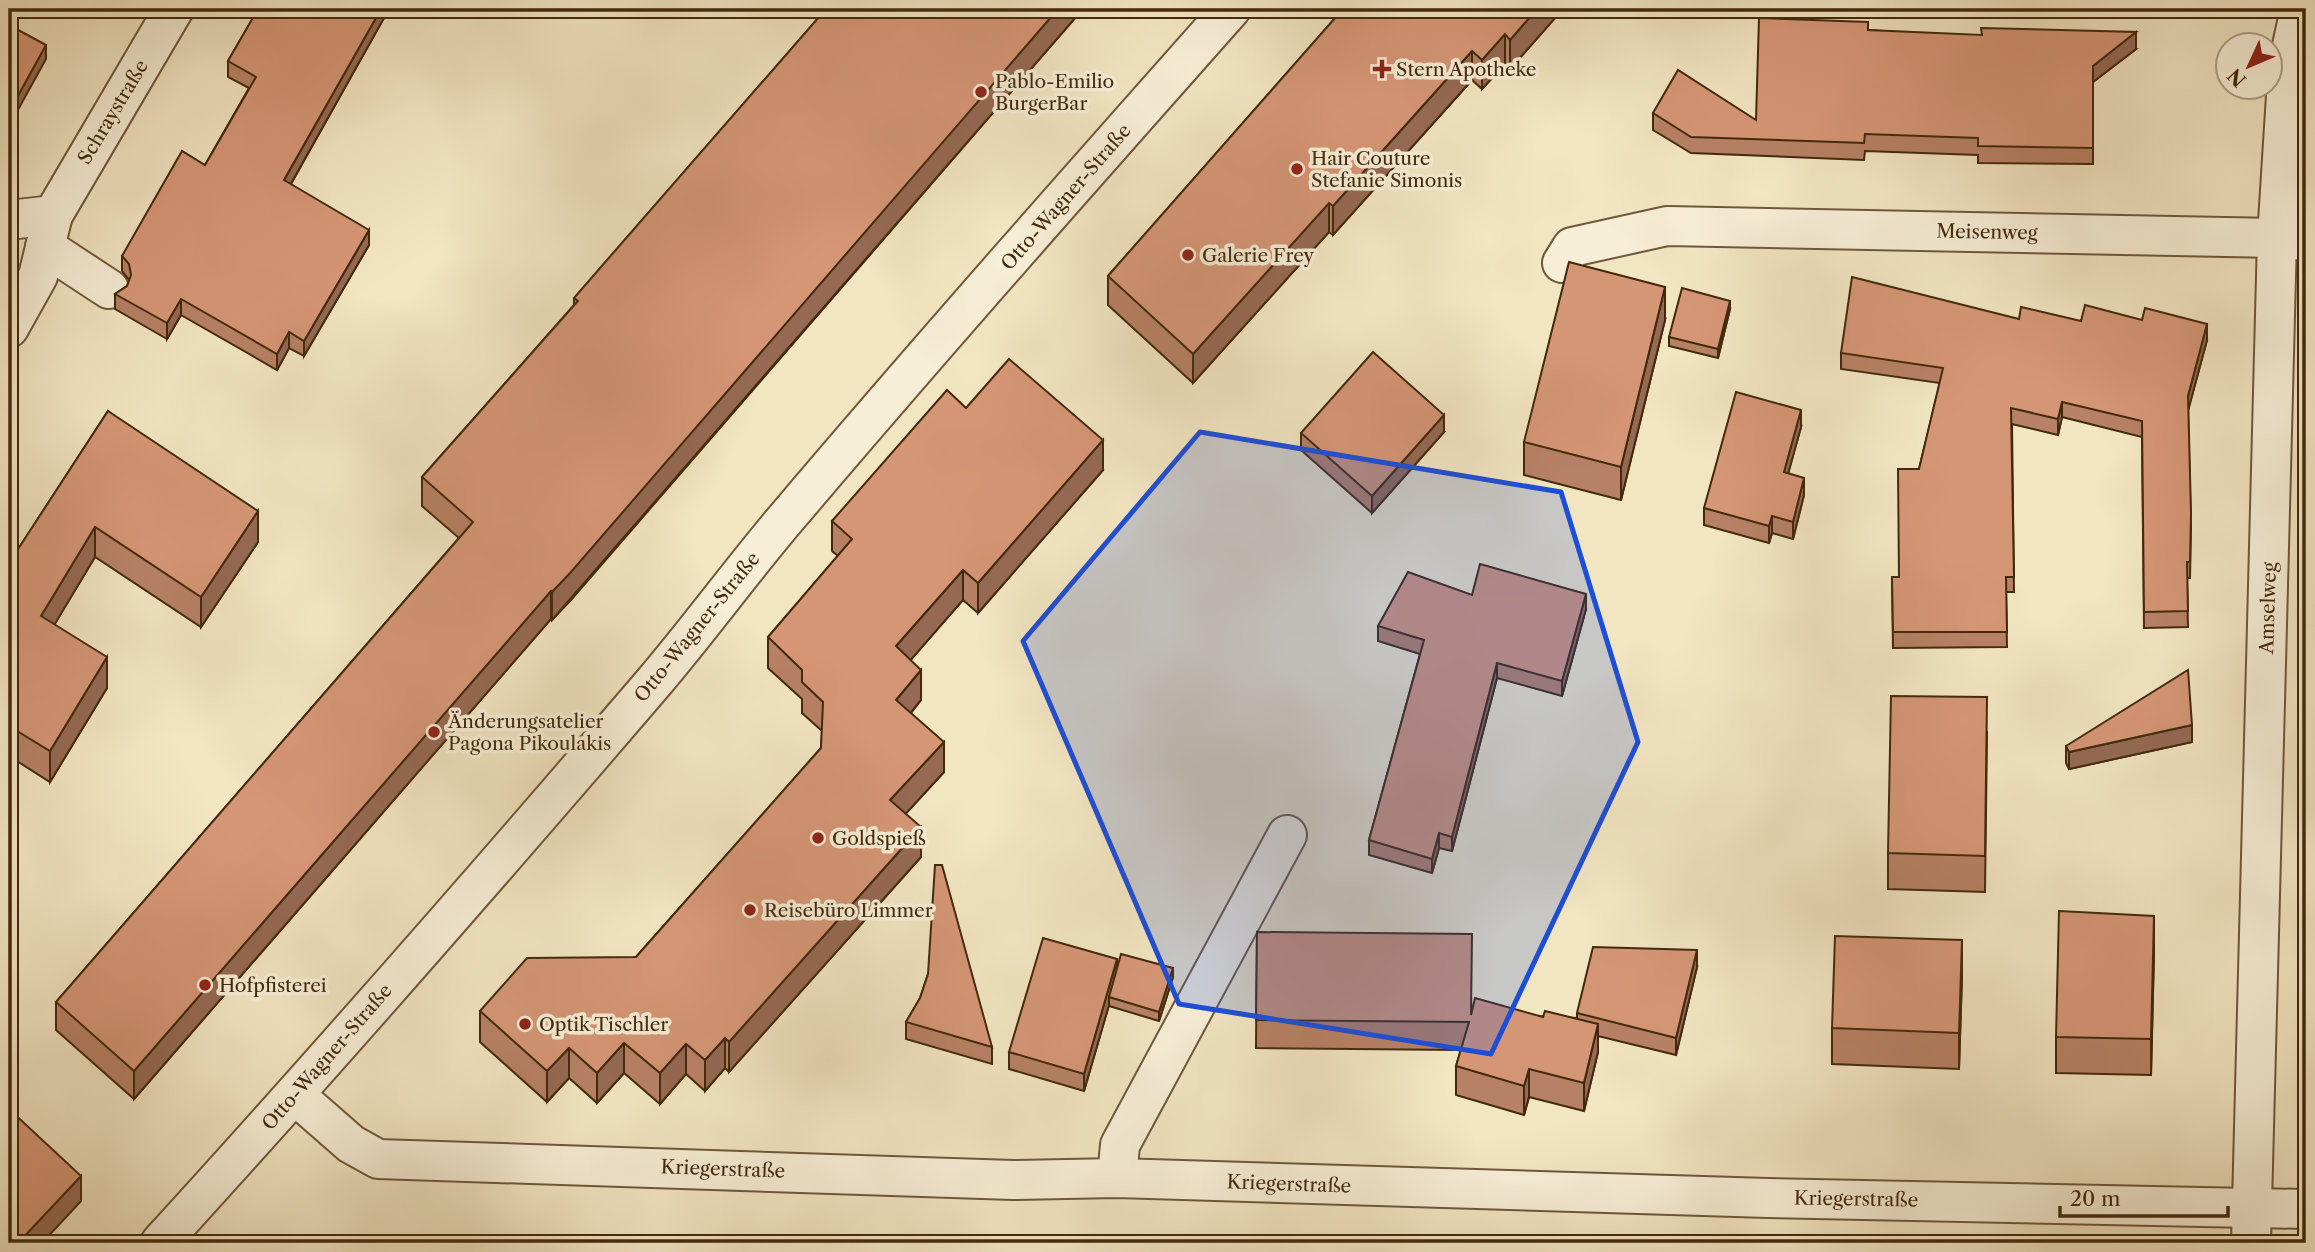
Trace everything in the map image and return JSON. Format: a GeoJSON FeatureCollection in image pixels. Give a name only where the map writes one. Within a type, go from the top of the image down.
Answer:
{"type":"FeatureCollection","features":[{"type":"Feature","properties":{"kind":"street","name":"Schraystraße"},"geometry":{"type":"LineString","coordinates":[[9,328],[38,276],[47,239],[174,9]]}},
{"type":"Feature","properties":{"kind":"street","name":"Otto-Wagner-Straße"},"geometry":{"type":"LineString","coordinates":[[160,1243],[295,1095],[648,688],[804,498],[1231,9]]}},
{"type":"Feature","properties":{"kind":"street","name":"Amselweg"},"geometry":{"type":"LineString","coordinates":[[2251,1226],[2292,240],[2288,64],[2300,9]]}},
{"type":"Feature","properties":{"kind":"street"},"geometry":{"type":"LineString","coordinates":[[9,220],[47,239],[108,289]]}},
{"type":"Feature","properties":{"kind":"street","name":"Meisenweg"},"geometry":{"type":"LineString","coordinates":[[1562,263],[1572,247],[1667,226],[2292,240]]}},
{"type":"Feature","properties":{"kind":"street"},"geometry":{"type":"LineString","coordinates":[[1117,1178],[1120,1145],[1287,835]]}},
{"type":"Feature","properties":{"kind":"street","name":"Kriegerstraße"},"geometry":{"type":"LineString","coordinates":[[295,1095],[351,1144],[378,1159],[1013,1180],[1117,1178],[1442,1189],[2251,1226],[2306,1209]]}},
{"type":"Feature","properties":{"kind":"highlighted area"},"geometry":{"type":"Polygon","coordinates":[[[1200,432],[1561,492],[1638,742],[1491,1054],[1179,1004],[1023,641],[1200,432]]]}},
{"type":"Feature","properties":{"kind":"building"},"geometry":{"type":"Polygon","coordinates":[[[258,9],[381,9],[284,180],[369,230],[304,341],[289,332],[277,354],[181,299],[167,323],[115,294],[127,286],[131,275],[129,264],[122,256],[182,151],[205,165],[256,77],[228,61],[258,9]]]}},
{"type":"Feature","properties":{"kind":"building"},"geometry":{"type":"Polygon","coordinates":[[[826,9],[1058,9],[571,572],[551,591],[134,1071],[56,1002],[473,522],[422,477],[578,301],[574,298],[826,9]]]}},
{"type":"Feature","properties":{"kind":"building"},"geometry":{"type":"Polygon","coordinates":[[[1343,9],[1537,9],[1510,40],[1505,34],[1482,60],[1472,51],[1333,206],[1329,203],[1193,354],[1108,276],[1343,9]]]}},
{"type":"Feature","properties":{"kind":"building"},"geometry":{"type":"Polygon","coordinates":[[[1759,18],[1868,22],[1868,30],[1982,35],[1981,28],[2136,32],[2093,66],[2093,148],[1978,146],[1978,138],[1865,134],[1864,143],[1691,137],[1653,113],[1678,70],[1756,120],[1759,18]]]}},
{"type":"Feature","properties":{"kind":"building"},"geometry":{"type":"Polygon","coordinates":[[[9,25],[46,45],[9,112],[9,25]]]}},
{"type":"Feature","properties":{"kind":"building"},"geometry":{"type":"Polygon","coordinates":[[[1569,262],[1665,287],[1621,467],[1524,442],[1569,262]]]}},
{"type":"Feature","properties":{"kind":"building"},"geometry":{"type":"Polygon","coordinates":[[[1852,277],[2019,319],[2021,307],[2081,321],[2085,305],[2142,320],[2145,308],[2207,324],[2188,396],[2191,513],[2190,562],[2187,562],[2188,611],[2144,612],[2142,421],[2062,402],[2058,419],[2011,408],[2014,577],[2006,577],[2007,632],[1893,632],[1892,577],[1899,577],[1898,469],[1919,469],[1943,368],[1841,353],[1852,277]]]}},
{"type":"Feature","properties":{"kind":"building"},"geometry":{"type":"Polygon","coordinates":[[[1682,288],[1730,301],[1718,349],[1669,337],[1682,288]]]}},
{"type":"Feature","properties":{"kind":"building"},"geometry":{"type":"Polygon","coordinates":[[[1373,352],[1444,415],[1372,496],[1301,433],[1373,352]]]}},
{"type":"Feature","properties":{"kind":"building"},"geometry":{"type":"Polygon","coordinates":[[[1009,359],[1103,440],[978,583],[963,570],[896,646],[921,670],[896,700],[944,742],[890,800],[921,827],[729,1042],[725,1038],[705,1060],[686,1044],[660,1073],[624,1043],[597,1073],[569,1048],[547,1071],[480,1011],[527,958],[636,957],[821,748],[823,702],[802,682],[802,670],[768,637],[852,539],[832,521],[947,390],[966,408],[1009,359]]]}},
{"type":"Feature","properties":{"kind":"building"},"geometry":{"type":"Polygon","coordinates":[[[1736,392],[1801,410],[1784,472],[1804,478],[1793,522],[1772,516],[1769,526],[1704,508],[1736,392]]]}},
{"type":"Feature","properties":{"kind":"building"},"geometry":{"type":"Polygon","coordinates":[[[108,411],[258,511],[201,597],[95,527],[41,616],[107,657],[50,751],[9,726],[9,563],[108,411]]]}},
{"type":"Feature","properties":{"kind":"building"},"geometry":{"type":"Polygon","coordinates":[[[1480,564],[1586,594],[1562,681],[1497,663],[1452,837],[1439,833],[1432,859],[1369,840],[1424,640],[1378,626],[1408,572],[1472,595],[1480,564]]]}},
{"type":"Feature","properties":{"kind":"building"},"geometry":{"type":"Polygon","coordinates":[[[2188,670],[2192,725],[2069,752],[2066,746],[2188,670]]]}},
{"type":"Feature","properties":{"kind":"building"},"geometry":{"type":"Polygon","coordinates":[[[1891,696],[1987,697],[1985,856],[1888,853],[1891,696]]]}},
{"type":"Feature","properties":{"kind":"building"},"geometry":{"type":"Polygon","coordinates":[[[935,865],[942,865],[992,1047],[906,1022],[920,998],[928,974],[935,865]]]}},
{"type":"Feature","properties":{"kind":"building"},"geometry":{"type":"Polygon","coordinates":[[[2059,911],[2154,916],[2151,1039],[2056,1037],[2059,911]]]}},
{"type":"Feature","properties":{"kind":"building"},"geometry":{"type":"Polygon","coordinates":[[[1257,932],[1472,934],[1471,1015],[1475,998],[1543,1017],[1545,1011],[1598,1024],[1584,1083],[1529,1069],[1524,1086],[1456,1066],[1469,1022],[1256,1020],[1257,932]]]}},
{"type":"Feature","properties":{"kind":"building"},"geometry":{"type":"Polygon","coordinates":[[[1835,936],[1962,940],[1959,1033],[1832,1028],[1835,936]]]}},
{"type":"Feature","properties":{"kind":"building"},"geometry":{"type":"Polygon","coordinates":[[[1043,938],[1117,959],[1084,1074],[1009,1052],[1043,938]]]}},
{"type":"Feature","properties":{"kind":"building"},"geometry":{"type":"Polygon","coordinates":[[[1593,947],[1697,950],[1676,1038],[1577,1013],[1593,947]]]}},
{"type":"Feature","properties":{"kind":"building"},"geometry":{"type":"Polygon","coordinates":[[[1121,954],[1173,968],[1159,1012],[1109,997],[1121,954]]]}},
{"type":"Feature","properties":{"kind":"building"},"geometry":{"type":"Polygon","coordinates":[[[9,1109],[81,1176],[18,1243],[9,1243],[9,1109]]]}},
{"type":"Feature","properties":{"kind":"place","name":"Stern Apotheke"},"geometry":{"type":"Point","coordinates":[1382,69]}},
{"type":"Feature","properties":{"kind":"place","name":"Pablo-Emilio BurgerBar"},"geometry":{"type":"Point","coordinates":[981,92]}},
{"type":"Feature","properties":{"kind":"place","name":"Hair Couture Stefanie Simonis"},"geometry":{"type":"Point","coordinates":[1297,169]}},
{"type":"Feature","properties":{"kind":"place","name":"Galerie Frey"},"geometry":{"type":"Point","coordinates":[1188,255]}},
{"type":"Feature","properties":{"kind":"place","name":"Änderungsatelier Pagona Pikoulakis"},"geometry":{"type":"Point","coordinates":[434,732]}},
{"type":"Feature","properties":{"kind":"place","name":"Goldspieß"},"geometry":{"type":"Point","coordinates":[818,838]}},
{"type":"Feature","properties":{"kind":"place","name":"Reisebüro Limmer"},"geometry":{"type":"Point","coordinates":[750,910]}},
{"type":"Feature","properties":{"kind":"place","name":"Hofpfisterei"},"geometry":{"type":"Point","coordinates":[205,985]}},
{"type":"Feature","properties":{"kind":"place","name":"Optik Tischler"},"geometry":{"type":"Point","coordinates":[525,1024]}}]}
